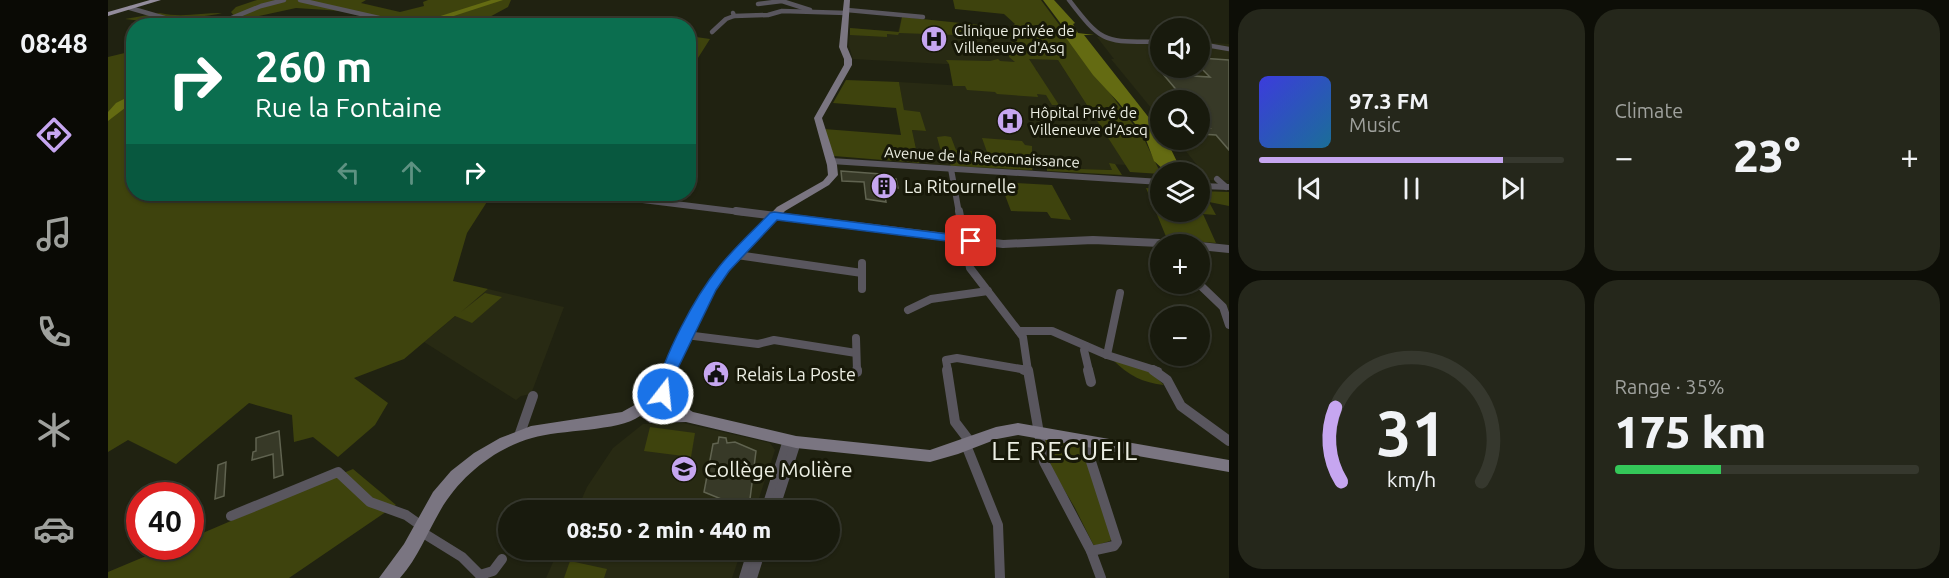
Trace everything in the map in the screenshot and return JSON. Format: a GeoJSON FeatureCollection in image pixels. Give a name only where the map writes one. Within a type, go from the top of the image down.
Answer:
{"type":"FeatureCollection","features":[{"type":"Feature","properties":{"kind":"main road"},"geometry":{"type":"LineString","coordinates":[[108,14],[158,0]]}},
{"type":"Feature","properties":{"kind":"street"},"geometry":{"type":"LineString","coordinates":[[232,18],[284,0]]}},
{"type":"Feature","properties":{"kind":"street"},"geometry":{"type":"LineString","coordinates":[[300,0],[379,18]]}},
{"type":"Feature","properties":{"kind":"street"},"geometry":{"type":"LineString","coordinates":[[758,4],[780,0],[795,3],[816,12]]}},
{"type":"Feature","properties":{"kind":"street"},"geometry":{"type":"LineString","coordinates":[[657,408],[668,372],[711,286],[774,216],[789,203],[828,181],[833,173],[818,118],[848,65],[843,47],[847,0]]}},
{"type":"Feature","properties":{"kind":"street"},"geometry":{"type":"LineString","coordinates":[[1069,0],[1101,35],[1120,40],[1150,41]]}},
{"type":"Feature","properties":{"kind":"street"},"geometry":{"type":"LineString","coordinates":[[130,8],[164,18]]}},
{"type":"Feature","properties":{"kind":"street"},"geometry":{"type":"LineString","coordinates":[[712,32],[734,14],[768,15],[782,11],[923,16]]}},
{"type":"Feature","properties":{"kind":"street"},"geometry":{"type":"LineString","coordinates":[[1210,46],[1229,49]]}},
{"type":"Feature","properties":{"kind":"street","name":"Avenue de la Reconnaissance"},"geometry":{"type":"LineString","coordinates":[[832,163],[1112,182],[1150,182]]}},
{"type":"Feature","properties":{"kind":"street"},"geometry":{"type":"LineString","coordinates":[[952,171],[970,268],[1023,337],[1037,431],[1049,475],[1091,551],[1101,578]]}},
{"type":"Feature","properties":{"kind":"street"},"geometry":{"type":"LineString","coordinates":[[651,201],[1008,245],[1093,240],[1150,243]]}},
{"type":"Feature","properties":{"kind":"street"},"geometry":{"type":"LineString","coordinates":[[1210,247],[1229,249]]}},
{"type":"Feature","properties":{"kind":"street"},"geometry":{"type":"LineString","coordinates":[[737,255],[862,273]]}},
{"type":"Feature","properties":{"kind":"street"},"geometry":{"type":"LineString","coordinates":[[862,263],[862,289]]}},
{"type":"Feature","properties":{"kind":"street"},"geometry":{"type":"LineString","coordinates":[[908,310],[932,299],[988,291]]}},
{"type":"Feature","properties":{"kind":"street"},"geometry":{"type":"LineString","coordinates":[[1107,355],[1120,293]]}},
{"type":"Feature","properties":{"kind":"street"},"geometry":{"type":"LineString","coordinates":[[1209,294],[1222,307],[1229,325]]}},
{"type":"Feature","properties":{"kind":"street"},"geometry":{"type":"LineString","coordinates":[[1019,331],[1052,331],[1107,355],[1160,373],[1181,406],[1229,441]]}},
{"type":"Feature","properties":{"kind":"street"},"geometry":{"type":"LineString","coordinates":[[686,335],[758,344],[774,340],[856,353]]}},
{"type":"Feature","properties":{"kind":"street"},"geometry":{"type":"LineString","coordinates":[[856,338],[857,372]]}},
{"type":"Feature","properties":{"kind":"street"},"geometry":{"type":"LineString","coordinates":[[1086,346],[1084,350],[1091,382]]}},
{"type":"Feature","properties":{"kind":"street"},"geometry":{"type":"LineString","coordinates":[[1000,578],[998,525],[969,443],[955,422],[946,360],[957,358],[1027,370]]}},
{"type":"Feature","properties":{"kind":"street"},"geometry":{"type":"LineString","coordinates":[[519,436],[533,396]]}},
{"type":"Feature","properties":{"kind":"street"},"geometry":{"type":"LineString","coordinates":[[388,578],[403,561],[439,498],[453,480],[478,459],[519,436],[551,428],[615,420],[657,408],[792,441],[921,456],[946,453],[1005,430],[1037,431],[1228,469]]}},
{"type":"Feature","properties":{"kind":"street"},"geometry":{"type":"LineString","coordinates":[[1084,440],[1117,542],[1114,546],[1091,551]]}},
{"type":"Feature","properties":{"kind":"street"},"geometry":{"type":"LineString","coordinates":[[770,500],[792,441]]}},
{"type":"Feature","properties":{"kind":"street"},"geometry":{"type":"LineString","coordinates":[[777,500],[792,441]]}},
{"type":"Feature","properties":{"kind":"street"},"geometry":{"type":"LineString","coordinates":[[231,516],[338,472],[370,502],[406,515],[462,557],[481,577],[493,571],[501,560]]}},
{"type":"Feature","properties":{"kind":"street"},"geometry":{"type":"LineString","coordinates":[[744,578],[750,560]]}},
{"type":"Feature","properties":{"kind":"street"},"geometry":{"type":"LineString","coordinates":[[752,578],[758,560]]}},
{"type":"Feature","properties":{"kind":"shaded area"},"geometry":{"type":"Polygon","coordinates":[[[257,0],[366,0],[361,3],[400,12],[424,6],[423,2],[428,0],[511,0],[508,7],[488,18],[359,18],[361,16],[342,11],[296,8],[259,16],[234,16],[231,12],[236,7],[257,0]]]}},
{"type":"Feature","properties":{"kind":"shaded area"},"geometry":{"type":"Polygon","coordinates":[[[953,0],[1041,0],[1144,139],[1155,162],[1150,162],[1150,173],[1130,172],[1058,60],[1029,59],[1059,105],[1052,105],[1046,95],[1037,94],[1038,97],[997,94],[967,90],[965,86],[953,86],[949,64],[946,60],[990,61],[998,59],[1015,62],[1009,57],[1012,37],[899,33],[898,35],[887,34],[887,37],[850,35],[850,28],[899,32],[902,17],[1010,28],[1015,24],[1004,14],[955,9],[953,0]]]}},
{"type":"Feature","properties":{"kind":"shaded area"},"geometry":{"type":"Polygon","coordinates":[[[1043,0],[1054,0],[1075,23],[1073,24],[1078,33],[1094,35],[1084,35],[1150,119],[1150,150],[1171,150],[1177,162],[1154,161],[1145,137],[1119,103],[1093,75],[1061,31],[1065,30],[1043,0]]]}},
{"type":"Feature","properties":{"kind":"shaded area"},"geometry":{"type":"Polygon","coordinates":[[[160,13],[183,15],[222,13],[189,18],[131,18],[160,13]]]}},
{"type":"Feature","properties":{"kind":"shaded area","name":"Hôpital Privé de Villeneuve d'Ascq"},"geometry":{"type":"Polygon","coordinates":[[[902,16],[1014,31],[1029,58],[1058,60],[1126,165],[1110,164],[1113,170],[1033,167],[1033,171],[1010,170],[941,150],[951,166],[919,163],[912,130],[925,131],[904,111],[899,82],[1045,91],[1034,72],[1037,71],[1036,69],[853,59],[849,46],[850,28],[898,32],[902,16]]]}},
{"type":"Feature","properties":{"kind":"shaded area"},"geometry":{"type":"Polygon","coordinates":[[[696,37],[710,39],[696,61],[696,37]]]}},
{"type":"Feature","properties":{"kind":"shaded area"},"geometry":{"type":"Polygon","coordinates":[[[1097,37],[1150,39],[1150,78],[1210,78],[1210,43],[1229,44],[1229,180],[1210,180],[1210,162],[1195,162],[1185,150],[1210,150],[1210,90],[1150,90],[1150,107],[1111,59],[1114,59],[1097,37]]]}},
{"type":"Feature","properties":{"kind":"shaded area"},"geometry":{"type":"Polygon","coordinates":[[[126,53],[126,201],[488,201],[467,233],[453,281],[488,289],[461,312],[485,293],[502,297],[472,323],[455,316],[404,359],[354,378],[388,403],[375,425],[338,457],[313,437],[294,442],[292,415],[249,403],[176,464],[128,440],[108,452],[108,57],[126,53]]]}},
{"type":"Feature","properties":{"kind":"shaded area"},"geometry":{"type":"Polygon","coordinates":[[[846,80],[899,82],[904,110],[920,112],[926,131],[912,130],[919,163],[834,156],[824,129],[901,135],[896,108],[833,103],[846,80]]]}},
{"type":"Feature","properties":{"kind":"shaded area"},"geometry":{"type":"Polygon","coordinates":[[[937,137],[951,137],[956,150],[987,152],[982,138],[1022,141],[1025,145],[1032,146],[1032,170],[951,166],[940,148],[937,137]]]}},
{"type":"Feature","properties":{"kind":"shaded area"},"geometry":{"type":"Polygon","coordinates":[[[1109,163],[1115,164],[1122,175],[1047,171],[1047,168],[1112,170],[1109,163]]]}},
{"type":"Feature","properties":{"kind":"shaded area"},"geometry":{"type":"Polygon","coordinates":[[[1000,182],[1052,185],[1071,220],[1051,218],[1047,212],[1011,211],[1000,182]]]}},
{"type":"Feature","properties":{"kind":"shaded area"},"geometry":{"type":"Polygon","coordinates":[[[1210,191],[1229,192],[1229,206],[1210,202],[1210,191]]]}},
{"type":"Feature","properties":{"kind":"shaded area"},"geometry":{"type":"Polygon","coordinates":[[[1210,204],[1216,215],[1210,215],[1210,204]]]}},
{"type":"Feature","properties":{"kind":"shaded area"},"geometry":{"type":"Polygon","coordinates":[[[1160,222],[1207,222],[1216,243],[1210,243],[1210,234],[1165,234],[1160,222]]]}},
{"type":"Feature","properties":{"kind":"shaded area"},"geometry":{"type":"Polygon","coordinates":[[[488,289],[564,307],[531,394],[521,396],[516,400],[424,342],[488,289]]]}},
{"type":"Feature","properties":{"kind":"shaded area"},"geometry":{"type":"Polygon","coordinates":[[[1113,360],[1149,371],[1164,385],[1136,377],[1113,360]]]}},
{"type":"Feature","properties":{"kind":"shaded area","name":"Collège Molière"},"geometry":{"type":"Polygon","coordinates":[[[683,423],[770,443],[775,450],[758,500],[581,500],[587,487],[613,448],[643,424],[683,423]]]}},
{"type":"Feature","properties":{"kind":"shaded area"},"geometry":{"type":"Polygon","coordinates":[[[650,427],[695,433],[691,457],[644,451],[650,427]]]}},
{"type":"Feature","properties":{"kind":"shaded area"},"geometry":{"type":"Polygon","coordinates":[[[1044,439],[1081,443],[1112,539],[1110,541],[1094,546],[1052,469],[1044,439]]]}},
{"type":"Feature","properties":{"kind":"shaded area"},"geometry":{"type":"Polygon","coordinates":[[[353,469],[396,505],[289,578],[108,578],[108,572],[137,560],[204,560],[204,532],[353,469]]]}},
{"type":"Feature","properties":{"kind":"shaded area"},"geometry":{"type":"Polygon","coordinates":[[[554,560],[738,560],[732,578],[546,578],[554,560]]]}},
{"type":"Feature","properties":{"kind":"shaded area"},"geometry":{"type":"Polygon","coordinates":[[[570,561],[607,569],[604,578],[564,578],[570,561]]]}},
{"type":"Feature","properties":{"kind":"building"},"geometry":{"type":"Polygon","coordinates":[[[1210,59],[1229,60],[1229,150],[1216,135],[1210,135],[1210,90],[1177,90],[1166,78],[1210,78],[1210,59]]]}},
{"type":"Feature","properties":{"kind":"building","name":"La Ritournelle"},"geometry":{"type":"Polygon","coordinates":[[[841,171],[881,174],[882,177],[896,179],[898,188],[884,187],[886,202],[866,199],[864,182],[842,181],[841,171]]]}},
{"type":"Feature","properties":{"kind":"building"},"geometry":{"type":"Polygon","coordinates":[[[279,431],[283,475],[274,478],[273,454],[252,460],[253,452],[256,451],[256,438],[279,431]]]}},
{"type":"Feature","properties":{"kind":"building"},"geometry":{"type":"Polygon","coordinates":[[[719,437],[726,438],[727,443],[735,442],[756,451],[750,499],[724,500],[704,492],[713,444],[718,443],[719,437]]]}},
{"type":"Feature","properties":{"kind":"building"},"geometry":{"type":"Polygon","coordinates":[[[226,462],[224,496],[215,499],[218,465],[226,462]]]}},
{"type":"Feature","properties":{"kind":"waterway"},"geometry":{"type":"LineString","coordinates":[[439,18],[499,0]]}},
{"type":"Feature","properties":{"kind":"waterway"},"geometry":{"type":"LineString","coordinates":[[108,118],[126,102]]}},
{"type":"Feature","properties":{"kind":"place","name":"Clinique privée de Villeneuve d'Asq"},"geometry":{"type":"Point","coordinates":[934,39]}},
{"type":"Feature","properties":{"kind":"place","name":"Hôpital Privé de Villeneuve d'Ascq"},"geometry":{"type":"Point","coordinates":[1010,121]}},
{"type":"Feature","properties":{"kind":"place","name":"La Ritournelle"},"geometry":{"type":"Point","coordinates":[884,186]}},
{"type":"Feature","properties":{"kind":"place","name":"Relais La Poste"},"geometry":{"type":"Point","coordinates":[716,374]}},
{"type":"Feature","properties":{"kind":"place","name":"Collège Molière"},"geometry":{"type":"Point","coordinates":[684,469]}},
{"type":"Feature","properties":{"kind":"district","name":"LE RECUEIL"},"geometry":{"type":"Point","coordinates":[1065,450]}},
{"type":"Feature","properties":{"kind":"route"},"geometry":{"type":"LineString","coordinates":[[663,394],[664,381],[668,372],[710,289],[725,268],[774,216],[971,241]]}}]}
